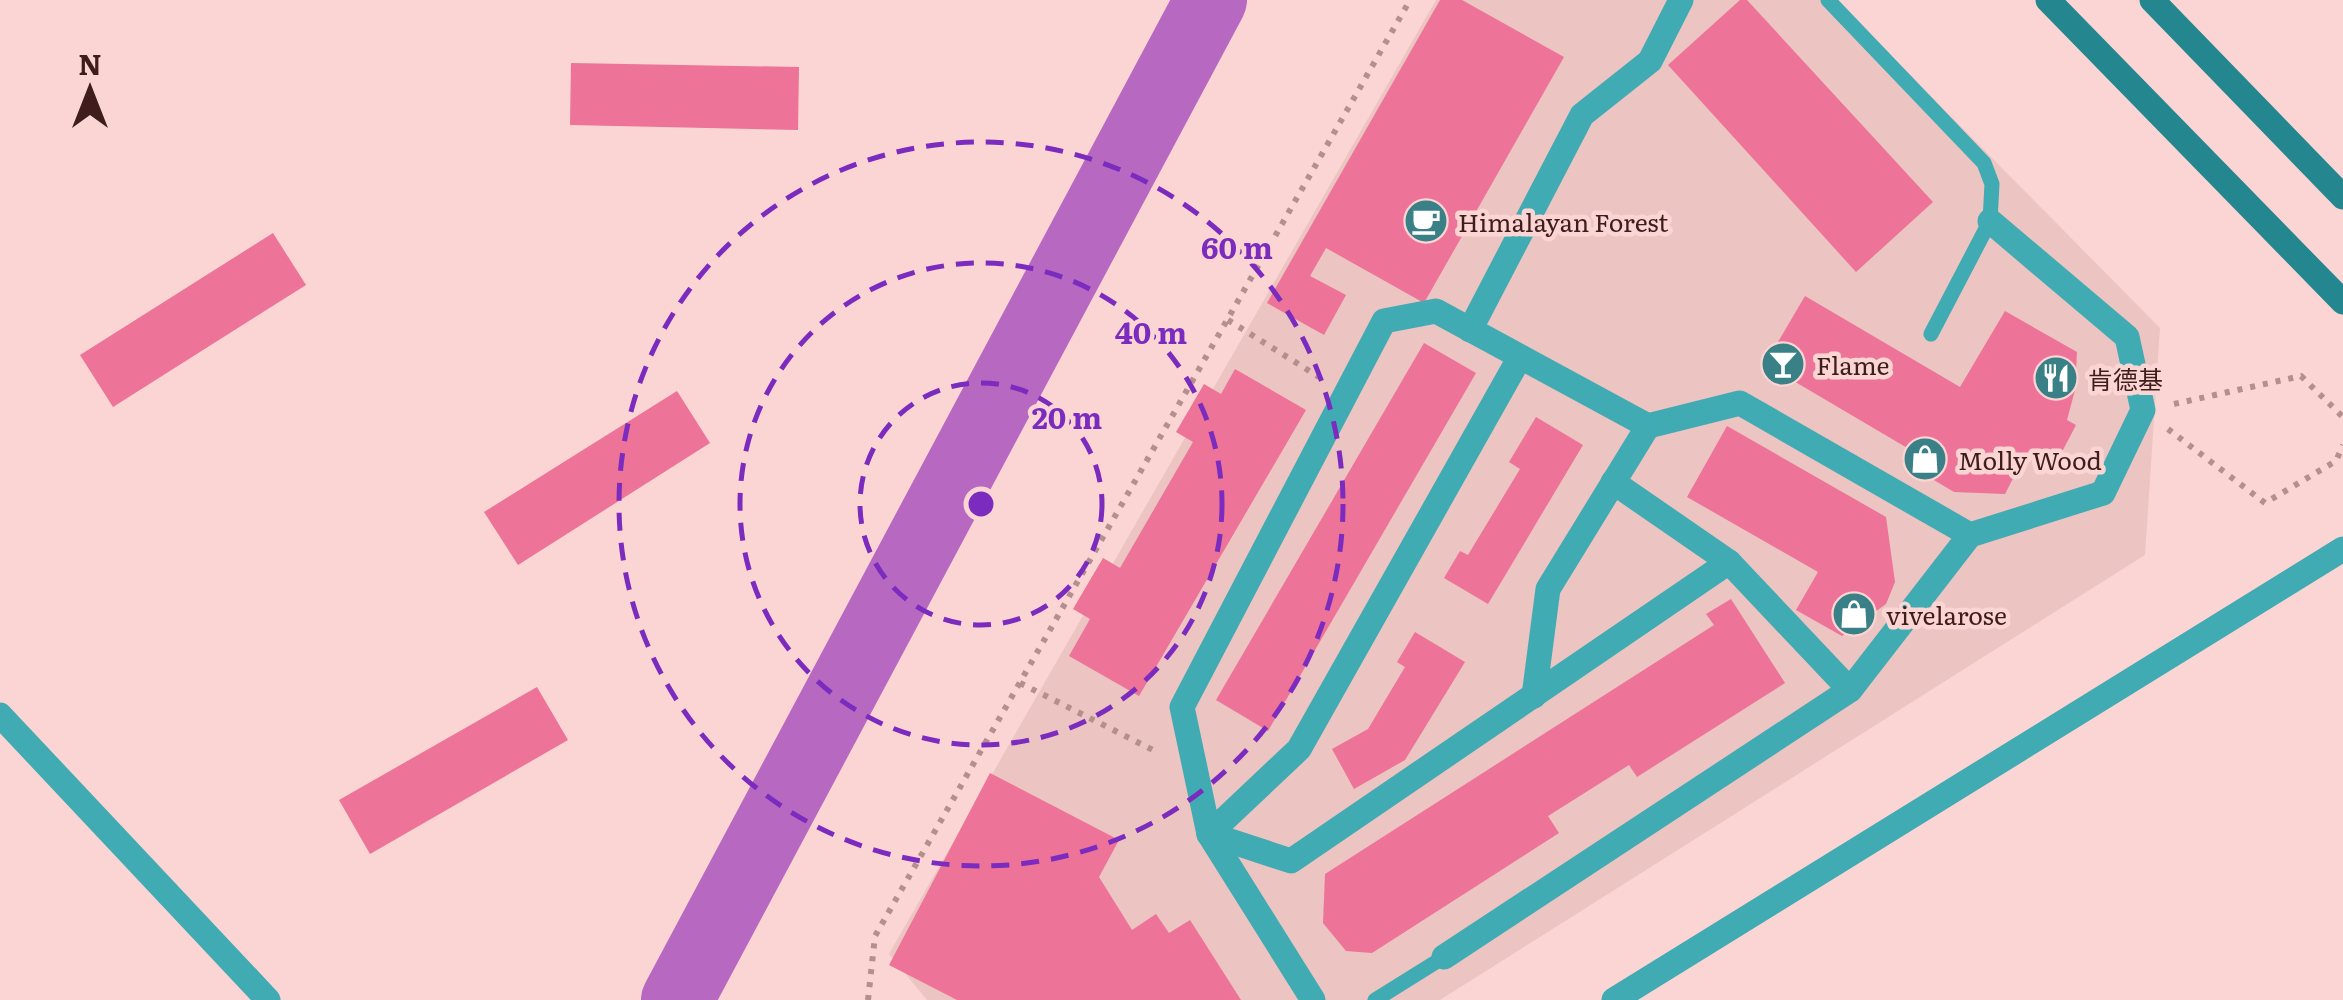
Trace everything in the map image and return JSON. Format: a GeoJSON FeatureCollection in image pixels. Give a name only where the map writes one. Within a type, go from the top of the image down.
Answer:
{"type":"FeatureCollection","features":[{"type":"Feature","properties":{"kind":"main road"},"geometry":{"type":"LineString","coordinates":[[2048,0],[2343,302]]}},
{"type":"Feature","properties":{"kind":"main road"},"geometry":{"type":"LineString","coordinates":[[2152,0],[2343,196]]}},
{"type":"Feature","properties":{"kind":"street"},"geometry":{"type":"LineString","coordinates":[[1470,330],[1582,115],[1650,62],[1681,0]]}},
{"type":"Feature","properties":{"kind":"street"},"geometry":{"type":"LineString","coordinates":[[1444,956],[1850,690],[1970,535],[2103,493],[2143,410],[2127,337],[1990,220]]}},
{"type":"Feature","properties":{"kind":"street"},"geometry":{"type":"LineString","coordinates":[[1313,1000],[1209,834],[1182,706],[1384,321],[1436,311],[1648,426],[1740,403],[1970,535]]}},
{"type":"Feature","properties":{"kind":"street"},"geometry":{"type":"LineString","coordinates":[[1209,834],[1299,749],[1520,357]]}},
{"type":"Feature","properties":{"kind":"street"},"geometry":{"type":"LineString","coordinates":[[1534,696],[1548,589],[1648,426]]}},
{"type":"Feature","properties":{"kind":"street"},"geometry":{"type":"LineString","coordinates":[[1613,482],[1729,562],[1850,690]]}},
{"type":"Feature","properties":{"kind":"street"},"geometry":{"type":"LineString","coordinates":[[1614,1000],[2343,549]]}},
{"type":"Feature","properties":{"kind":"street"},"geometry":{"type":"LineString","coordinates":[[1209,834],[1292,861],[1729,562]]}},
{"type":"Feature","properties":{"kind":"street"},"geometry":{"type":"LineString","coordinates":[[0,715],[268,1000]]}},
{"type":"Feature","properties":{"kind":"lane"},"geometry":{"type":"LineString","coordinates":[[1828,0],[1984,163],[1992,184],[1990,220],[1931,334]]}},
{"type":"Feature","properties":{"kind":"lane"},"geometry":{"type":"LineString","coordinates":[[1374,1000],[1444,956]]}},
{"type":"Feature","properties":{"kind":"path"},"geometry":{"type":"LineString","coordinates":[[868,1000],[875,936],[1410,0]]}},
{"type":"Feature","properties":{"kind":"path"},"geometry":{"type":"LineString","coordinates":[[1228,320],[1345,394]]}},
{"type":"Feature","properties":{"kind":"path"},"geometry":{"type":"LineString","coordinates":[[2143,410],[2301,376],[2343,417]]}},
{"type":"Feature","properties":{"kind":"path"},"geometry":{"type":"LineString","coordinates":[[2143,410],[2264,503],[2336,460],[2343,445]]}},
{"type":"Feature","properties":{"kind":"path"},"geometry":{"type":"LineString","coordinates":[[1020,682],[1195,771]]}},
{"type":"Feature","properties":{"kind":"shaded area"},"geometry":{"type":"Polygon","coordinates":[[[1436,0],[1836,0],[2160,328],[2145,555],[1440,1000],[927,1000],[889,954],[1436,0]]]}},
{"type":"Feature","properties":{"kind":"building"},"geometry":{"type":"Polygon","coordinates":[[[1440,0],[1462,0],[1564,57],[1424,303],[1326,248],[1310,276],[1346,295],[1324,335],[1267,303],[1440,0]]]}},
{"type":"Feature","properties":{"kind":"building"},"geometry":{"type":"Polygon","coordinates":[[[1740,0],[1747,0],[1933,202],[1856,272],[1668,65],[1740,0]]]}},
{"type":"Feature","properties":{"kind":"building"},"geometry":{"type":"Polygon","coordinates":[[[571,63],[799,67],[798,130],[570,125],[571,63]]]}},
{"type":"Feature","properties":{"kind":"building"},"geometry":{"type":"Polygon","coordinates":[[[273,233],[306,285],[113,407],[80,355],[273,233]]]}},
{"type":"Feature","properties":{"kind":"building"},"geometry":{"type":"Polygon","coordinates":[[[1805,296],[1960,387],[2005,311],[2077,352],[2075,390],[2067,420],[2076,425],[2053,469],[2025,455],[2005,494],[1954,492],[1902,461],[1909,449],[1765,364],[1805,296]]]}},
{"type":"Feature","properties":{"kind":"building"},"geometry":{"type":"Polygon","coordinates":[[[1424,343],[1476,373],[1268,731],[1216,700],[1424,343]]]}},
{"type":"Feature","properties":{"kind":"building"},"geometry":{"type":"Polygon","coordinates":[[[1235,369],[1306,410],[1139,696],[1069,656],[1090,619],[1073,609],[1103,558],[1120,568],[1193,442],[1176,432],[1204,384],[1221,394],[1235,369]]]}},
{"type":"Feature","properties":{"kind":"building"},"geometry":{"type":"Polygon","coordinates":[[[677,391],[710,443],[518,565],[484,512],[677,391]]]}},
{"type":"Feature","properties":{"kind":"building"},"geometry":{"type":"Polygon","coordinates":[[[1536,417],[1583,445],[1488,604],[1444,578],[1460,551],[1468,555],[1520,469],[1509,462],[1536,417]]]}},
{"type":"Feature","properties":{"kind":"building"},"geometry":{"type":"Polygon","coordinates":[[[1727,426],[1886,517],[1895,582],[1886,604],[1842,636],[1796,610],[1818,572],[1687,497],[1727,426]]]}},
{"type":"Feature","properties":{"kind":"building"},"geometry":{"type":"Polygon","coordinates":[[[1731,599],[1785,683],[1637,777],[1629,765],[1548,816],[1559,833],[1372,953],[1346,951],[1323,923],[1325,874],[1714,625],[1706,614],[1731,599]]]}},
{"type":"Feature","properties":{"kind":"building"},"geometry":{"type":"Polygon","coordinates":[[[1415,632],[1465,662],[1405,760],[1354,789],[1332,749],[1368,729],[1405,667],[1397,662],[1415,632]]]}},
{"type":"Feature","properties":{"kind":"building"},"geometry":{"type":"Polygon","coordinates":[[[537,687],[568,740],[370,854],[339,800],[537,687]]]}},
{"type":"Feature","properties":{"kind":"building"},"geometry":{"type":"Polygon","coordinates":[[[990,773],[1119,840],[1099,877],[1132,930],[1156,914],[1169,933],[1190,920],[1241,1000],[957,1000],[889,965],[990,773]]]}},
{"type":"Feature","properties":{"kind":"waterway"},"geometry":{"type":"LineString","coordinates":[[677,1000],[1211,0]]}},
{"type":"Feature","properties":{"kind":"place","name":"Himalayan Forest"},"geometry":{"type":"Point","coordinates":[1426,221]}},
{"type":"Feature","properties":{"kind":"place","name":"Flame"},"geometry":{"type":"Point","coordinates":[1783,364]}},
{"type":"Feature","properties":{"kind":"place","name":"肯德基"},"geometry":{"type":"Point","coordinates":[2056,378]}},
{"type":"Feature","properties":{"kind":"place","name":"Molly Wood"},"geometry":{"type":"Point","coordinates":[1925,459]}},
{"type":"Feature","properties":{"kind":"place","name":"vivelarose"},"geometry":{"type":"Point","coordinates":[1854,614]}}]}
